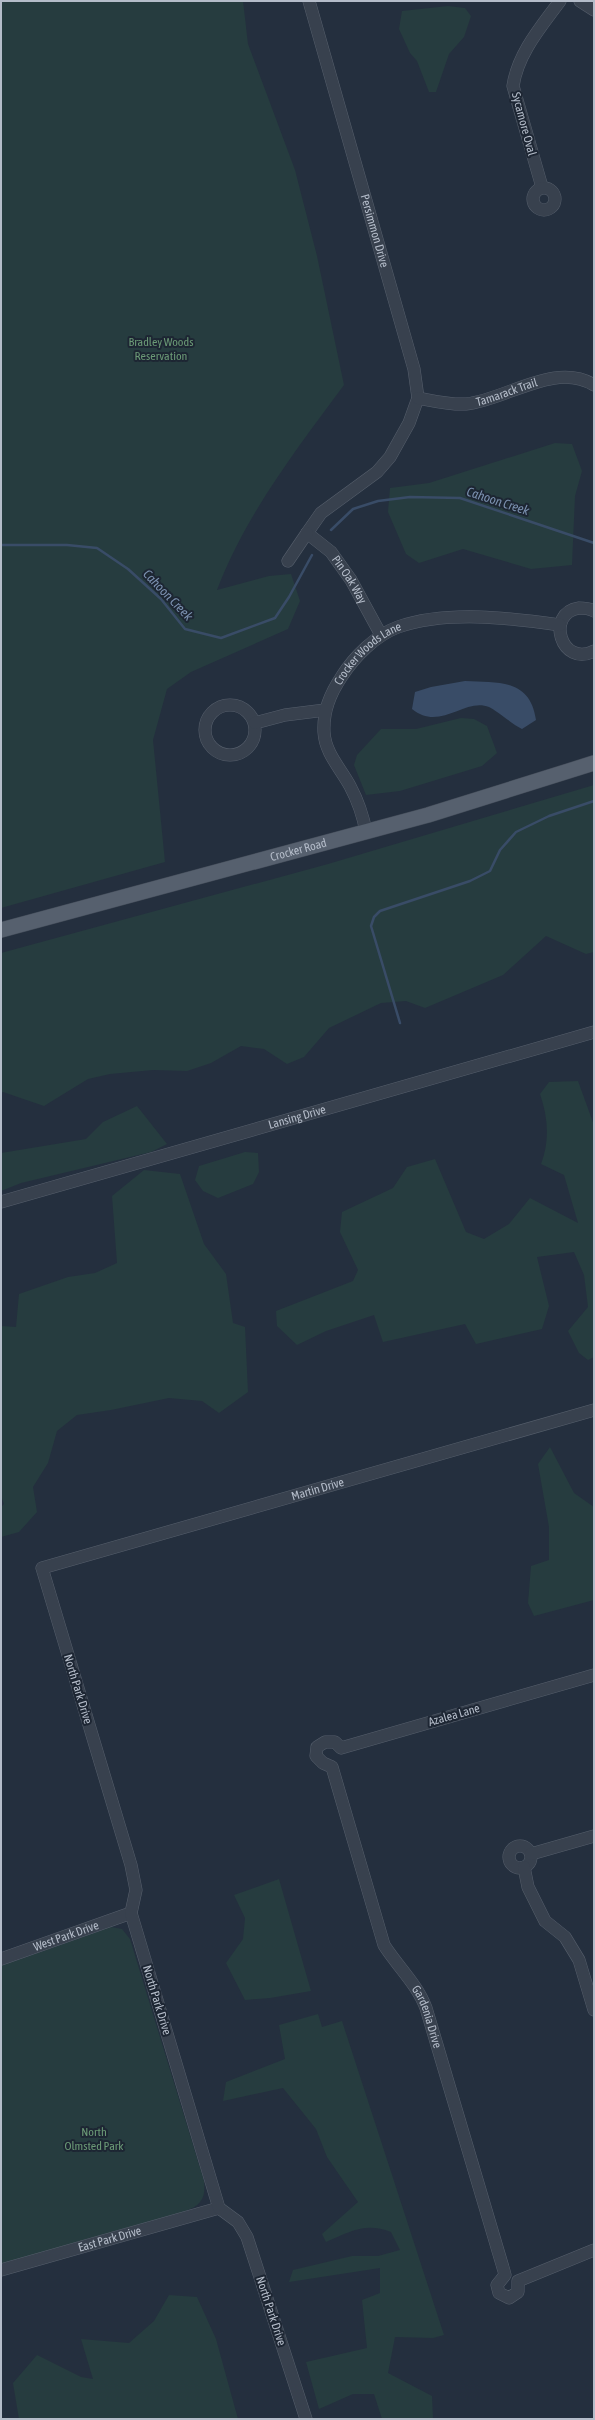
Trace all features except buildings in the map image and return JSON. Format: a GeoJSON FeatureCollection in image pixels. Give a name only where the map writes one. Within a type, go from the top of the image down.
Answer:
{"type":"FeatureCollection","features":[{"type":"Feature","properties":{"kind":"main road","name":"Crocker Road"},"geometry":{"type":"LineString","coordinates":[[1,930],[428,815],[594,763]]}},
{"type":"Feature","properties":{"kind":"street","name":"Persimmon Drive"},"geometry":{"type":"LineString","coordinates":[[307,532],[320,513],[377,472],[390,457],[409,423],[418,398],[414,369],[309,1]]}},
{"type":"Feature","properties":{"kind":"street","name":"Sycamore Oval"},"geometry":{"type":"LineString","coordinates":[[542,187],[513,86],[515,71],[526,48],[560,1]]}},
{"type":"Feature","properties":{"kind":"street"},"geometry":{"type":"LineString","coordinates":[[580,1],[594,10]]}},
{"type":"Feature","properties":{"kind":"street","name":"Tamarack Trail"},"geometry":{"type":"LineString","coordinates":[[418,398],[445,403],[468,404],[553,378],[572,378],[594,386]]}},
{"type":"Feature","properties":{"kind":"street"},"geometry":{"type":"LineString","coordinates":[[288,561],[307,532]]}},
{"type":"Feature","properties":{"kind":"street","name":"Pin Oak Way"},"geometry":{"type":"LineString","coordinates":[[307,532],[331,552],[351,580],[381,635]]}},
{"type":"Feature","properties":{"kind":"street"},"geometry":{"type":"LineString","coordinates":[[594,611],[584,608],[576,609],[569,612],[560,625],[561,640],[571,651],[585,654],[594,651]]}},
{"type":"Feature","properties":{"kind":"street","name":"Crocker Woods Lane"},"geometry":{"type":"LineString","coordinates":[[366,832],[358,802],[330,754],[324,734],[325,710],[332,692],[348,666],[381,635],[398,627],[428,621],[493,616],[560,625]]}},
{"type":"Feature","properties":{"kind":"street"},"geometry":{"type":"LineString","coordinates":[[229,704],[245,709],[255,723],[252,743],[243,752],[235,754],[219,753],[212,748],[205,733],[208,717],[217,708],[229,704]]}},
{"type":"Feature","properties":{"kind":"street"},"geometry":{"type":"LineString","coordinates":[[255,723],[285,715],[325,710]]}},
{"type":"Feature","properties":{"kind":"street","name":"Lansing Drive"},"geometry":{"type":"LineString","coordinates":[[1,1202],[594,1032]]}},
{"type":"Feature","properties":{"kind":"street","name":"Martin Drive"},"geometry":{"type":"LineString","coordinates":[[42,1568],[594,1410]]}},
{"type":"Feature","properties":{"kind":"street","name":"North Park Drive"},"geometry":{"type":"LineString","coordinates":[[42,1568],[131,1865],[136,1890],[131,1913],[219,2208],[238,2222],[247,2237],[306,2419]]}},
{"type":"Feature","properties":{"kind":"street","name":"Azalea Lane"},"geometry":{"type":"LineString","coordinates":[[332,1767],[318,1759],[317,1747],[330,1741],[335,1742],[340,1748],[594,1675]]}},
{"type":"Feature","properties":{"kind":"street"},"geometry":{"type":"LineString","coordinates":[[332,1767],[338,1760],[340,1748]]}},
{"type":"Feature","properties":{"kind":"street","name":"Gardenia Drive"},"geometry":{"type":"LineString","coordinates":[[332,1767],[382,1940],[397,1966],[414,1984],[426,2008],[505,2275]]}},
{"type":"Feature","properties":{"kind":"street"},"geometry":{"type":"LineString","coordinates":[[531,1854],[594,1836]]}},
{"type":"Feature","properties":{"kind":"street"},"geometry":{"type":"LineString","coordinates":[[522,1846],[531,1854],[531,1860],[524,1867],[517,1868],[511,1864],[509,1859],[510,1852],[514,1847],[522,1846]]}},
{"type":"Feature","properties":{"kind":"street"},"geometry":{"type":"LineString","coordinates":[[524,1867],[528,1887],[546,1921],[565,1937],[579,1960],[592,1995],[594,2010]]}},
{"type":"Feature","properties":{"kind":"street","name":"West Park Drive"},"geometry":{"type":"LineString","coordinates":[[1,1959],[131,1913]]}},
{"type":"Feature","properties":{"kind":"street","name":"East Park Drive"},"geometry":{"type":"LineString","coordinates":[[1,2270],[219,2208]]}},
{"type":"Feature","properties":{"kind":"street"},"geometry":{"type":"LineString","coordinates":[[518,2281],[594,2250]]}},
{"type":"Feature","properties":{"kind":"street"},"geometry":{"type":"LineString","coordinates":[[505,2275],[512,2275],[518,2281],[518,2292],[509,2298],[502,2296],[497,2288],[498,2281],[505,2275]]}},
{"type":"Feature","properties":{"kind":"green space","name":"Bradley Woods Reservation"},"geometry":{"type":"Polygon","coordinates":[[[1,1],[243,1],[248,44],[295,170],[317,256],[344,385],[273,483],[242,535],[217,590],[269,576],[291,574],[300,601],[288,629],[191,672],[167,689],[153,740],[165,862],[1,908],[1,1]]]}},
{"type":"Feature","properties":{"kind":"green space"},"geometry":{"type":"Polygon","coordinates":[[[448,6],[465,8],[471,16],[464,37],[449,54],[436,92],[429,92],[417,61],[410,53],[399,29],[402,11],[448,6]]]}},
{"type":"Feature","properties":{"kind":"green space"},"geometry":{"type":"Polygon","coordinates":[[[555,443],[572,444],[582,471],[575,496],[572,565],[531,569],[463,549],[419,563],[406,554],[388,512],[390,488],[429,483],[555,443]]]}},
{"type":"Feature","properties":{"kind":"green space"},"geometry":{"type":"Polygon","coordinates":[[[461,718],[474,719],[487,726],[497,753],[482,766],[400,791],[366,795],[354,765],[357,755],[381,729],[416,729],[461,718]]]}},
{"type":"Feature","properties":{"kind":"green space"},"geometry":{"type":"Polygon","coordinates":[[[594,785],[594,952],[586,954],[546,936],[503,975],[425,1008],[406,1001],[381,1003],[329,1028],[304,1057],[287,1064],[264,1049],[241,1046],[211,1063],[187,1071],[153,1070],[110,1074],[88,1079],[44,1106],[3,1092],[1,1093],[1,953],[328,864],[594,785]]]}},
{"type":"Feature","properties":{"kind":"green space"},"geometry":{"type":"Polygon","coordinates":[[[578,1081],[594,1125],[594,1357],[588,1360],[579,1353],[568,1331],[588,1307],[584,1275],[574,1252],[537,1257],[549,1306],[542,1329],[476,1344],[465,1324],[383,1342],[374,1315],[326,1331],[297,1345],[277,1326],[276,1311],[353,1281],[358,1270],[340,1232],[342,1212],[393,1188],[407,1167],[435,1159],[466,1232],[484,1239],[509,1224],[530,1198],[578,1223],[564,1175],[541,1164],[546,1147],[547,1129],[545,1111],[540,1094],[549,1082],[578,1081]]]}},
{"type":"Feature","properties":{"kind":"green space"},"geometry":{"type":"Polygon","coordinates":[[[137,1106],[167,1144],[151,1152],[21,1183],[1,1191],[1,1153],[86,1139],[103,1122],[137,1106]]]}},
{"type":"Feature","properties":{"kind":"green space"},"geometry":{"type":"Polygon","coordinates":[[[245,1152],[258,1153],[259,1172],[253,1184],[218,1198],[203,1191],[195,1180],[199,1166],[245,1152]]]}},
{"type":"Feature","properties":{"kind":"green space"},"geometry":{"type":"Polygon","coordinates":[[[144,1170],[180,1174],[204,1244],[226,1274],[233,1323],[245,1327],[248,1392],[219,1413],[202,1401],[169,1398],[111,1410],[77,1415],[57,1431],[48,1463],[33,1487],[37,1512],[19,1532],[1,1537],[1,1507],[4,1504],[1,1496],[1,1326],[16,1327],[19,1294],[68,1277],[95,1273],[117,1263],[112,1196],[144,1170]]]}},
{"type":"Feature","properties":{"kind":"green space"},"geometry":{"type":"Polygon","coordinates":[[[550,1447],[574,1493],[594,1507],[594,1600],[534,1616],[528,1603],[531,1566],[549,1560],[549,1527],[538,1464],[550,1447]]]}},
{"type":"Feature","properties":{"kind":"green space"},"geometry":{"type":"Polygon","coordinates":[[[279,1879],[311,1991],[270,1998],[245,2000],[226,1963],[243,1939],[245,1918],[234,1895],[279,1879]]]}},
{"type":"Feature","properties":{"kind":"green space","name":"North Olmsted Park"},"geometry":{"type":"Polygon","coordinates":[[[111,1927],[122,1929],[130,1939],[204,2181],[203,2197],[199,2204],[185,2211],[1,2264],[1,1966],[111,1927]]]}},
{"type":"Feature","properties":{"kind":"green space"},"geometry":{"type":"Polygon","coordinates":[[[318,2014],[322,2027],[342,2021],[444,2335],[433,2338],[395,2337],[388,2373],[432,2396],[433,2419],[382,2419],[374,2394],[353,2394],[319,2409],[306,2362],[367,2348],[362,2300],[380,2293],[380,2268],[289,2282],[293,2270],[352,2256],[378,2256],[400,2250],[391,2232],[373,2228],[365,2228],[350,2232],[326,2242],[322,2234],[358,2202],[327,2157],[316,2129],[283,2088],[223,2101],[226,2082],[285,2059],[279,2025],[318,2014]]]}},
{"type":"Feature","properties":{"kind":"green space"},"geometry":{"type":"Polygon","coordinates":[[[169,2295],[197,2297],[216,2339],[238,2419],[19,2419],[13,2383],[37,2355],[81,2377],[93,2379],[81,2339],[129,2343],[154,2321],[169,2295]]]}},
{"type":"Feature","properties":{"kind":"water"},"geometry":{"type":"Polygon","coordinates":[[[465,681],[500,683],[520,690],[527,696],[533,706],[536,720],[522,729],[489,707],[480,705],[471,706],[442,716],[432,717],[422,715],[412,709],[415,692],[431,687],[465,681]]]}},
{"type":"Feature","properties":{"kind":"waterway","name":"Cahoon Creek"},"geometry":{"type":"LineString","coordinates":[[331,530],[353,509],[378,501],[410,497],[460,498],[594,543]]}},
{"type":"Feature","properties":{"kind":"waterway","name":"Cahoon Creek"},"geometry":{"type":"LineString","coordinates":[[1,545],[67,545],[97,548],[128,569],[161,599],[185,629],[221,638],[275,618],[289,597],[312,555]]}},
{"type":"Feature","properties":{"kind":"waterway"},"geometry":{"type":"LineString","coordinates":[[400,1023],[371,926],[374,917],[380,911],[470,881],[490,871],[500,850],[516,832],[549,816],[594,801]]}}]}
